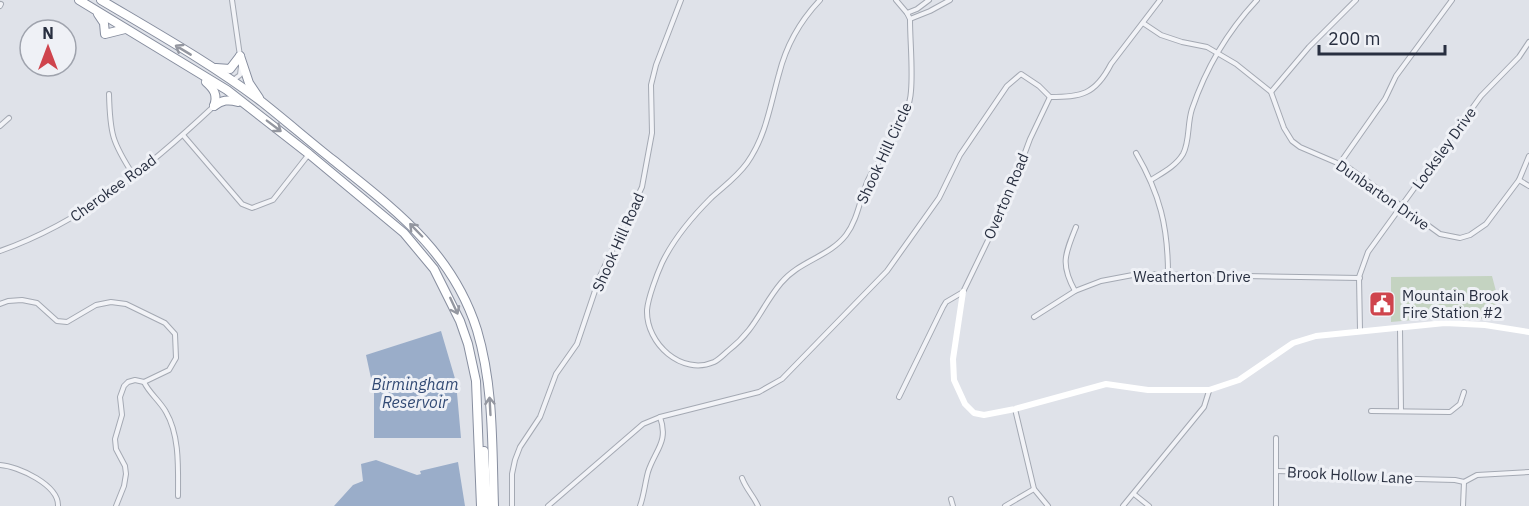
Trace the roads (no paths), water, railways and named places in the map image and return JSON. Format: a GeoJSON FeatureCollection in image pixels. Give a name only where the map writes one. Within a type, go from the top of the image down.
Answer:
{"type":"FeatureCollection","features":[{"type":"Feature","properties":{"kind":"highway"},"geometry":{"type":"LineString","coordinates":[[79,0],[189,67],[244,104],[309,154],[404,233],[434,269],[460,321],[468,344],[483,433],[487,506]]}},
{"type":"Feature","properties":{"kind":"highway"},"geometry":{"type":"LineString","coordinates":[[101,0],[261,101],[397,212],[419,233],[442,262],[459,289],[477,330],[488,374],[494,506]]}},
{"type":"Feature","properties":{"kind":"highway"},"geometry":{"type":"LineString","coordinates":[[96,10],[104,23],[105,34],[126,29]]}},
{"type":"Feature","properties":{"kind":"highway"},"geometry":{"type":"LineString","coordinates":[[142,39],[159,46],[220,81],[228,83],[232,81]]}},
{"type":"Feature","properties":{"kind":"highway"},"geometry":{"type":"LineString","coordinates":[[212,68],[230,69],[240,56]]}},
{"type":"Feature","properties":{"kind":"highway"},"geometry":{"type":"LineString","coordinates":[[240,56],[249,83],[261,101]]}},
{"type":"Feature","properties":{"kind":"highway"},"geometry":{"type":"LineString","coordinates":[[189,67],[215,91],[214,106]]}},
{"type":"Feature","properties":{"kind":"highway"},"geometry":{"type":"LineString","coordinates":[[214,106],[228,99],[244,104]]}},
{"type":"Feature","properties":{"kind":"highway"},"geometry":{"type":"LineString","coordinates":[[476,381],[481,506]]}},
{"type":"Feature","properties":{"kind":"street"},"geometry":{"type":"LineString","coordinates":[[232,0],[242,69],[240,75],[232,81]]}},
{"type":"Feature","properties":{"kind":"street","name":"Shook Hill Road"},"geometry":{"type":"LineString","coordinates":[[512,506],[512,474],[520,447],[540,417],[556,374],[577,344],[600,276],[642,188],[652,133],[651,84],[681,0]]}},
{"type":"Feature","properties":{"kind":"street","name":"Shook Hill Circle"},"geometry":{"type":"LineString","coordinates":[[820,0],[798,28],[785,54],[770,115],[759,144],[747,164],[692,218],[661,264],[647,311],[652,333],[660,347],[672,358],[687,364],[700,365],[715,361],[739,342],[750,331],[787,275],[801,265],[826,253],[846,234],[855,220],[863,192],[894,138],[905,114],[911,92],[910,19],[908,13],[896,0]]}},
{"type":"Feature","properties":{"kind":"street"},"geometry":{"type":"LineString","coordinates":[[908,13],[929,0]]}},
{"type":"Feature","properties":{"kind":"street"},"geometry":{"type":"LineString","coordinates":[[910,19],[950,0]]}},
{"type":"Feature","properties":{"kind":"street"},"geometry":{"type":"LineString","coordinates":[[548,506],[638,427],[660,417],[759,392],[782,379],[887,272],[907,246],[939,198],[960,155],[1007,86],[1021,74],[1050,97],[1074,97],[1090,90],[1107,73],[1160,0]]}},
{"type":"Feature","properties":{"kind":"street"},"geometry":{"type":"LineString","coordinates":[[1151,180],[1171,168],[1183,155],[1191,111],[1217,52],[1230,31],[1257,0]]}},
{"type":"Feature","properties":{"kind":"street"},"geometry":{"type":"LineString","coordinates":[[1143,23],[1161,36],[1207,46],[1236,64],[1271,92],[1309,47],[1356,0]]}},
{"type":"Feature","properties":{"kind":"street"},"geometry":{"type":"LineString","coordinates":[[1340,163],[1384,99],[1396,76],[1452,0]]}},
{"type":"Feature","properties":{"kind":"street","name":"Locksley Drive"},"geometry":{"type":"LineString","coordinates":[[1360,330],[1360,278],[1363,261],[1368,252],[1481,96],[1519,57],[1529,42]]}},
{"type":"Feature","properties":{"kind":"street","name":"Dunbarton Drive"},"geometry":{"type":"LineString","coordinates":[[1271,92],[1284,128],[1292,141],[1300,147],[1340,163],[1440,234],[1460,238],[1470,235],[1486,224],[1519,180],[1529,156]]}},
{"type":"Feature","properties":{"kind":"street"},"geometry":{"type":"LineString","coordinates":[[109,94],[112,136],[134,176]]}},
{"type":"Feature","properties":{"kind":"street","name":"Overton Road"},"geometry":{"type":"LineString","coordinates":[[1050,97],[1030,139],[1007,201],[963,292],[953,359],[954,380],[965,404],[974,413],[984,415],[1015,409],[1106,384],[1148,390],[1209,390],[1251,374],[1293,343],[1316,336],[1445,323],[1465,323],[1529,332]]}},
{"type":"Feature","properties":{"kind":"street","name":"Cherokee Road"},"geometry":{"type":"LineString","coordinates":[[0,251],[43,234],[73,218],[134,176],[214,106]]}},
{"type":"Feature","properties":{"kind":"street"},"geometry":{"type":"LineString","coordinates":[[0,126],[9,118]]}},
{"type":"Feature","properties":{"kind":"street"},"geometry":{"type":"LineString","coordinates":[[183,135],[242,204],[252,208],[273,200],[309,154]]}},
{"type":"Feature","properties":{"kind":"street"},"geometry":{"type":"LineString","coordinates":[[1136,153],[1151,180],[1165,223],[1168,274]]}},
{"type":"Feature","properties":{"kind":"street"},"geometry":{"type":"LineString","coordinates":[[1519,180],[1529,186]]}},
{"type":"Feature","properties":{"kind":"street"},"geometry":{"type":"LineString","coordinates":[[1075,291],[1068,278],[1065,256],[1076,227]]}},
{"type":"Feature","properties":{"kind":"street","name":"Weatherton Drive"},"geometry":{"type":"LineString","coordinates":[[1034,317],[1075,291],[1111,278],[1138,274],[1360,278]]}},
{"type":"Feature","properties":{"kind":"street"},"geometry":{"type":"LineString","coordinates":[[900,397],[940,312],[946,302],[963,292]]}},
{"type":"Feature","properties":{"kind":"street"},"geometry":{"type":"LineString","coordinates":[[0,304],[22,300],[37,303],[57,321],[67,322],[96,305],[126,304],[165,323],[175,334],[176,358],[169,370],[144,382],[135,380],[128,382],[120,397],[122,415],[115,440],[126,474],[116,506]]}},
{"type":"Feature","properties":{"kind":"street"},"geometry":{"type":"LineString","coordinates":[[1400,327],[1401,411]]}},
{"type":"Feature","properties":{"kind":"street"},"geometry":{"type":"LineString","coordinates":[[144,382],[165,410],[172,424],[178,496]]}},
{"type":"Feature","properties":{"kind":"street"},"geometry":{"type":"LineString","coordinates":[[1123,506],[1204,407],[1209,390]]}},
{"type":"Feature","properties":{"kind":"street"},"geometry":{"type":"LineString","coordinates":[[1371,411],[1450,412],[1460,404],[1464,392]]}},
{"type":"Feature","properties":{"kind":"street"},"geometry":{"type":"LineString","coordinates":[[1015,409],[1034,489],[1048,506]]}},
{"type":"Feature","properties":{"kind":"street"},"geometry":{"type":"LineString","coordinates":[[640,506],[648,471],[663,438],[664,429],[660,417]]}},
{"type":"Feature","properties":{"kind":"street"},"geometry":{"type":"LineString","coordinates":[[1276,438],[1276,471]]}},
{"type":"Feature","properties":{"kind":"street"},"geometry":{"type":"LineString","coordinates":[[0,465],[20,469],[46,485],[56,495],[58,506]]}},
{"type":"Feature","properties":{"kind":"street","name":"Brook Hollow Lane"},"geometry":{"type":"LineString","coordinates":[[1276,506],[1276,471],[1311,472],[1338,477],[1464,482],[1477,475],[1496,472],[1529,472]]}},
{"type":"Feature","properties":{"kind":"street"},"geometry":{"type":"LineString","coordinates":[[742,477],[746,488],[758,506]]}},
{"type":"Feature","properties":{"kind":"street"},"geometry":{"type":"LineString","coordinates":[[1463,506],[1464,482]]}},
{"type":"Feature","properties":{"kind":"street"},"geometry":{"type":"LineString","coordinates":[[1005,506],[1034,489]]}},
{"type":"Feature","properties":{"kind":"street"},"geometry":{"type":"LineString","coordinates":[[1134,494],[1149,506]]}},
{"type":"Feature","properties":{"kind":"street"},"geometry":{"type":"LineString","coordinates":[[951,499],[953,506]]}},
{"type":"Feature","properties":{"kind":"water","name":"Birmingham Reservoir"},"geometry":{"type":"Polygon","coordinates":[[[441,331],[456,382],[461,438],[374,438],[374,392],[366,355],[441,331]]]}},
{"type":"Feature","properties":{"kind":"water"},"geometry":{"type":"Polygon","coordinates":[[[376,460],[417,475],[421,474],[420,471],[458,462],[465,506],[334,506],[353,485],[363,481],[361,464],[376,460]]]}},
{"type":"Feature","properties":{"kind":"place","name":"Mountain Brook Fire Station #2"},"geometry":{"type":"Point","coordinates":[1382,304]}}]}
